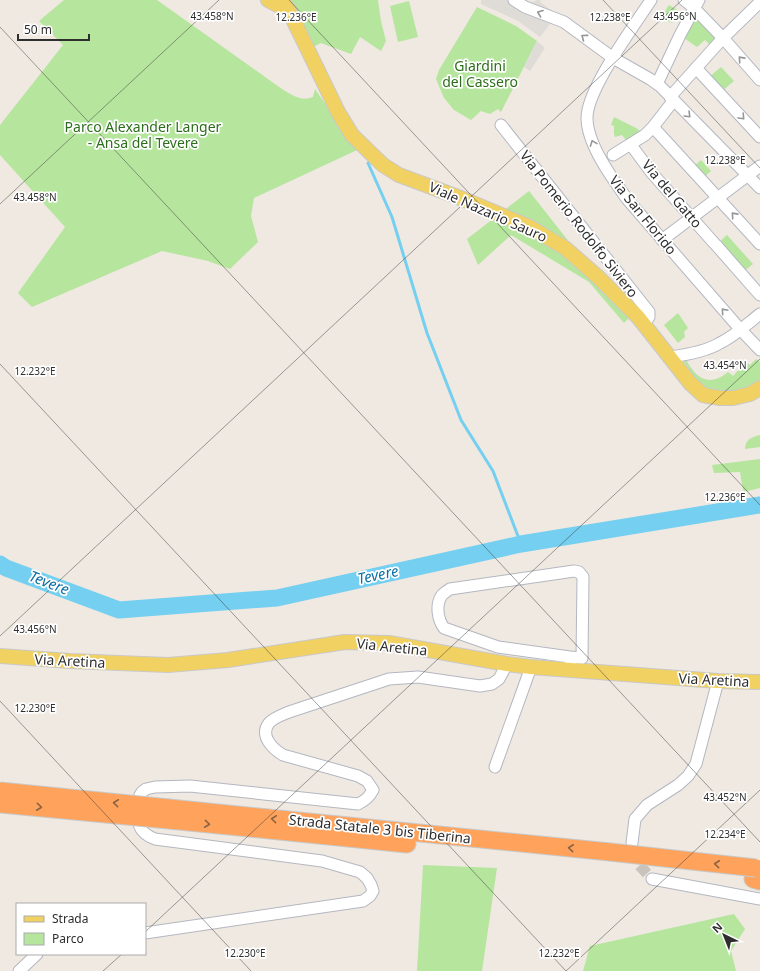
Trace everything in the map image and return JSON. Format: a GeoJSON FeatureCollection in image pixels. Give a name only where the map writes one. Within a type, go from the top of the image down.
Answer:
{"type":"FeatureCollection","features":[{"type":"Feature","properties":{"kind":"highway","name":"Strada Statale 3 bis Tiberina"},"geometry":{"type":"LineString","coordinates":[[0,791],[169,814],[757,874]]}},
{"type":"Feature","properties":{"kind":"highway","name":"Strada Statale 3 bis Tiberina"},"geometry":{"type":"LineString","coordinates":[[0,804],[169,814]]}},
{"type":"Feature","properties":{"kind":"main road"},"geometry":{"type":"LineString","coordinates":[[268,0],[285,6]]}},
{"type":"Feature","properties":{"kind":"main road","name":"Viale Nazario Sauro"},"geometry":{"type":"LineString","coordinates":[[285,6],[334,105],[352,135],[383,165],[399,174],[458,197],[545,235],[565,248],[598,277],[644,324],[690,383],[703,395],[720,398],[733,398],[750,394],[760,388]]}},
{"type":"Feature","properties":{"kind":"main road","name":"Via Aretina"},"geometry":{"type":"LineString","coordinates":[[0,656],[70,661],[168,665],[228,660],[345,642],[389,643],[531,667],[571,663],[718,681],[760,682]]}},
{"type":"Feature","properties":{"kind":"street"},"geometry":{"type":"LineString","coordinates":[[514,0],[525,7],[564,22],[613,58],[657,84],[760,188]]}},
{"type":"Feature","properties":{"kind":"street","name":"Via San Florido"},"geometry":{"type":"LineString","coordinates":[[651,0],[594,90],[588,108],[587,119],[592,143],[607,158],[612,178],[627,199],[760,350]]}},
{"type":"Feature","properties":{"kind":"street"},"geometry":{"type":"LineString","coordinates":[[684,0],[697,4],[723,38],[760,80]]}},
{"type":"Feature","properties":{"kind":"street"},"geometry":{"type":"LineString","coordinates":[[607,158],[631,145],[653,127],[672,98],[696,68],[723,38],[760,2]]}},
{"type":"Feature","properties":{"kind":"street"},"geometry":{"type":"LineString","coordinates":[[657,84],[680,35],[697,4]]}},
{"type":"Feature","properties":{"kind":"street"},"geometry":{"type":"LineString","coordinates":[[696,68],[760,136]]}},
{"type":"Feature","properties":{"kind":"street","name":"Via Pomerio Rodolfo Siviero"},"geometry":{"type":"LineString","coordinates":[[501,125],[649,312],[649,317],[644,324]]}},
{"type":"Feature","properties":{"kind":"street"},"geometry":{"type":"LineString","coordinates":[[653,127],[760,244]]}},
{"type":"Feature","properties":{"kind":"street","name":"Via del Gatto"},"geometry":{"type":"LineString","coordinates":[[631,145],[651,172],[760,295]]}},
{"type":"Feature","properties":{"kind":"street"},"geometry":{"type":"LineString","coordinates":[[662,240],[760,166]]}},
{"type":"Feature","properties":{"kind":"street"},"geometry":{"type":"LineString","coordinates":[[670,357],[682,356],[715,346],[730,337],[760,314]]}},
{"type":"Feature","properties":{"kind":"street"},"geometry":{"type":"LineString","coordinates":[[574,571],[579,572],[583,578],[582,658],[571,663],[498,647],[444,628],[439,622],[438,604],[442,595],[450,589],[574,571]]}},
{"type":"Feature","properties":{"kind":"street"},"geometry":{"type":"LineString","coordinates":[[146,933],[363,901],[370,896],[373,891],[367,878],[360,872],[322,861],[148,837],[138,826],[140,795],[146,789],[155,787],[190,786],[358,804],[366,800],[373,790],[367,781],[358,776],[283,755],[275,751],[266,738],[266,729],[269,723],[277,717],[289,712],[389,679],[418,677],[480,686],[492,684],[498,679],[507,664]]}},
{"type":"Feature","properties":{"kind":"street"},"geometry":{"type":"LineString","coordinates":[[495,767],[531,667]]}},
{"type":"Feature","properties":{"kind":"street"},"geometry":{"type":"LineString","coordinates":[[632,843],[635,819],[647,805],[678,785],[688,776],[696,764],[718,681]]}},
{"type":"Feature","properties":{"kind":"street"},"geometry":{"type":"LineString","coordinates":[[652,880],[760,899]]}},
{"type":"Feature","properties":{"kind":"street"},"geometry":{"type":"LineString","coordinates":[[19,971],[35,955]]}},
{"type":"Feature","properties":{"kind":"green space","name":"Parco Alexander Langer - Ansa del Tevere"},"geometry":{"type":"Polygon","coordinates":[[[64,0],[157,0],[289,93],[304,99],[313,97],[315,89],[333,115],[370,144],[254,198],[251,216],[258,242],[230,269],[208,261],[162,251],[32,307],[18,293],[65,227],[0,155],[0,125],[63,45],[39,21],[64,0]]]}},
{"type":"Feature","properties":{"kind":"green space"},"geometry":{"type":"Polygon","coordinates":[[[284,0],[378,0],[386,41],[381,51],[360,37],[351,54],[321,43],[313,47],[284,0]]]}},
{"type":"Feature","properties":{"kind":"green space"},"geometry":{"type":"Polygon","coordinates":[[[409,1],[418,37],[398,42],[390,6],[409,1]]]}},
{"type":"Feature","properties":{"kind":"green space"},"geometry":{"type":"Polygon","coordinates":[[[669,5],[679,11],[672,23],[661,18],[669,5]]]}},
{"type":"Feature","properties":{"kind":"green space","name":"Giardini del Cassero"},"geometry":{"type":"Polygon","coordinates":[[[477,7],[516,26],[537,41],[501,112],[498,109],[490,114],[481,111],[471,120],[454,110],[444,98],[436,79],[439,70],[477,7]]]}},
{"type":"Feature","properties":{"kind":"green space"},"geometry":{"type":"Polygon","coordinates":[[[693,12],[718,38],[711,46],[705,40],[697,47],[681,36],[693,12]]]}},
{"type":"Feature","properties":{"kind":"green space"},"geometry":{"type":"Polygon","coordinates":[[[721,67],[734,81],[721,92],[708,78],[721,67]]]}},
{"type":"Feature","properties":{"kind":"green space"},"geometry":{"type":"Polygon","coordinates":[[[614,117],[636,128],[644,134],[629,144],[622,135],[615,137],[614,126],[611,125],[614,117]]]}},
{"type":"Feature","properties":{"kind":"green space"},"geometry":{"type":"Polygon","coordinates":[[[701,160],[711,171],[703,178],[692,168],[701,160]]]}},
{"type":"Feature","properties":{"kind":"green space"},"geometry":{"type":"Polygon","coordinates":[[[529,191],[585,262],[632,315],[624,323],[589,282],[511,235],[478,265],[467,239],[529,191]]]}},
{"type":"Feature","properties":{"kind":"green space"},"geometry":{"type":"Polygon","coordinates":[[[727,235],[753,264],[742,273],[717,244],[727,235]]]}},
{"type":"Feature","properties":{"kind":"green space"},"geometry":{"type":"Polygon","coordinates":[[[678,313],[688,328],[684,332],[685,337],[678,343],[664,325],[678,313]]]}},
{"type":"Feature","properties":{"kind":"green space"},"geometry":{"type":"Polygon","coordinates":[[[685,358],[696,374],[710,380],[719,378],[728,372],[733,376],[746,362],[750,365],[756,359],[760,362],[760,380],[748,390],[731,394],[707,390],[696,379],[682,359],[685,358]]]}},
{"type":"Feature","properties":{"kind":"green space"},"geometry":{"type":"Polygon","coordinates":[[[760,435],[760,447],[745,449],[746,443],[749,439],[760,435]]]}},
{"type":"Feature","properties":{"kind":"green space"},"geometry":{"type":"Polygon","coordinates":[[[760,459],[760,488],[744,492],[740,472],[714,473],[712,465],[760,459]]]}},
{"type":"Feature","properties":{"kind":"green space"},"geometry":{"type":"Polygon","coordinates":[[[423,865],[497,868],[482,971],[417,971],[423,865]]]}},
{"type":"Feature","properties":{"kind":"green space"},"geometry":{"type":"Polygon","coordinates":[[[734,914],[745,929],[731,951],[736,971],[583,971],[590,946],[734,914]]]}},
{"type":"Feature","properties":{"kind":"shaded area"},"geometry":{"type":"Polygon","coordinates":[[[481,0],[523,0],[534,2],[536,0],[541,0],[540,2],[565,20],[554,19],[540,37],[518,21],[481,4],[481,0]]]}},
{"type":"Feature","properties":{"kind":"shaded area"},"geometry":{"type":"Polygon","coordinates":[[[537,41],[545,48],[530,71],[524,67],[537,41]]]}},
{"type":"Feature","properties":{"kind":"waterway"},"geometry":{"type":"LineString","coordinates":[[368,163],[392,217],[427,333],[461,420],[493,471],[521,544]]}},
{"type":"Feature","properties":{"kind":"waterway","name":"Tevere"},"geometry":{"type":"LineString","coordinates":[[0,564],[6,568],[119,610],[277,598],[521,544],[760,505]]}},
{"type":"Feature","properties":{"kind":"tunnel"},"geometry":{"type":"LineString","coordinates":[[634,850],[639,865],[652,879]]}}]}
